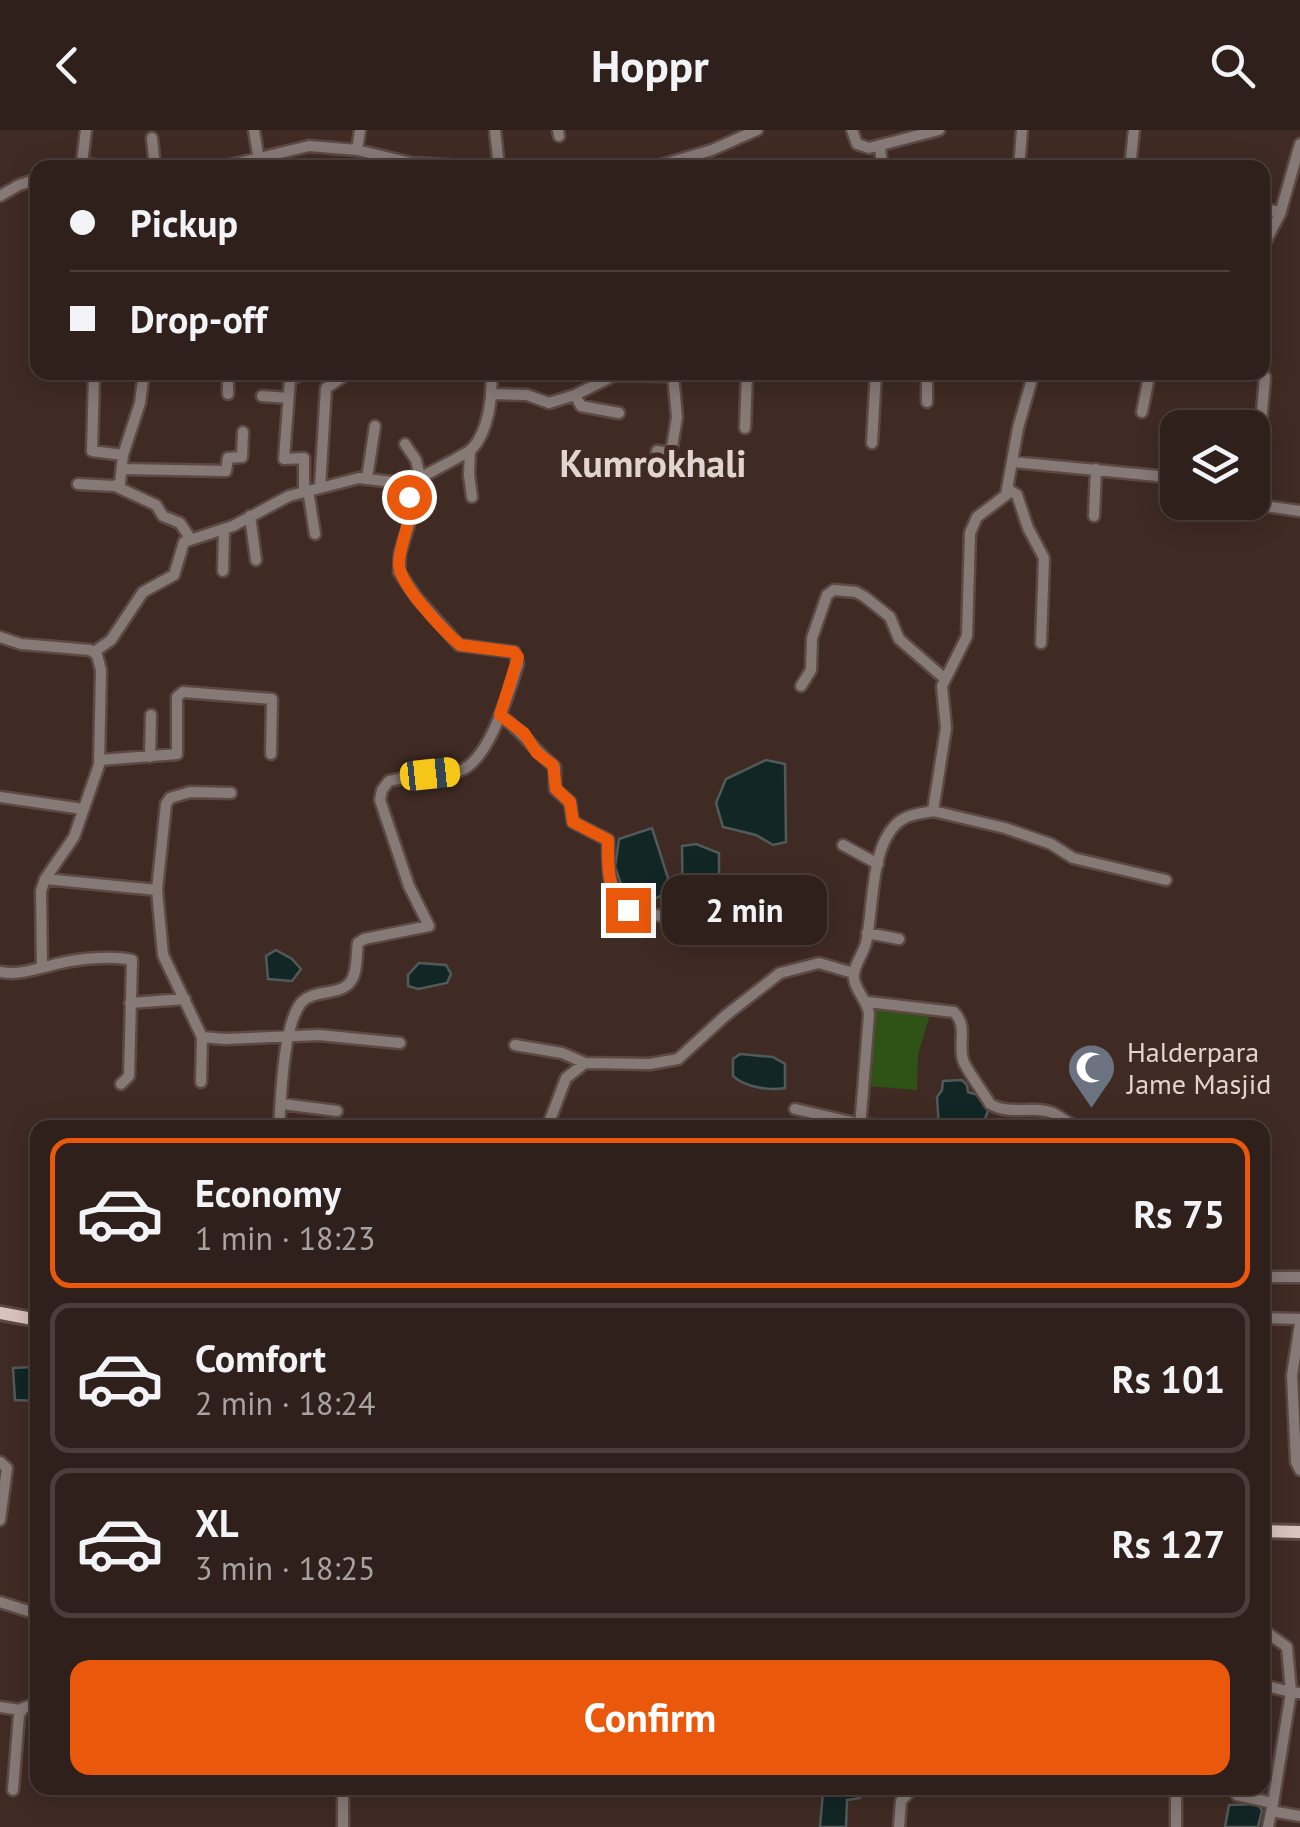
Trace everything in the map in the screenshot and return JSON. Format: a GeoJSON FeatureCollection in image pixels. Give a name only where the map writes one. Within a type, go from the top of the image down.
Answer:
{"type":"FeatureCollection","features":[{"type":"Feature","properties":{"kind":"main road"},"geometry":{"type":"LineString","coordinates":[[0,1313],[30,1319]]}},
{"type":"Feature","properties":{"kind":"main road"},"geometry":{"type":"LineString","coordinates":[[1270,1531],[1300,1532]]}},
{"type":"Feature","properties":{"kind":"street"},"geometry":{"type":"LineString","coordinates":[[82,160],[86,130]]}},
{"type":"Feature","properties":{"kind":"street"},"geometry":{"type":"LineString","coordinates":[[254,130],[258,155]]}},
{"type":"Feature","properties":{"kind":"street"},"geometry":{"type":"LineString","coordinates":[[357,150],[360,130]]}},
{"type":"Feature","properties":{"kind":"street"},"geometry":{"type":"LineString","coordinates":[[495,130],[497,160]]}},
{"type":"Feature","properties":{"kind":"street"},"geometry":{"type":"LineString","coordinates":[[678,160],[756,130]]}},
{"type":"Feature","properties":{"kind":"street"},"geometry":{"type":"LineString","coordinates":[[852,130],[857,144],[864,148],[939,130]]}},
{"type":"Feature","properties":{"kind":"street"},"geometry":{"type":"LineString","coordinates":[[1020,160],[1022,130]]}},
{"type":"Feature","properties":{"kind":"street"},"geometry":{"type":"LineString","coordinates":[[1131,160],[1134,130]]}},
{"type":"Feature","properties":{"kind":"street"},"geometry":{"type":"LineString","coordinates":[[152,138],[154,160]]}},
{"type":"Feature","properties":{"kind":"street"},"geometry":{"type":"LineString","coordinates":[[1270,232],[1280,212],[1300,144]]}},
{"type":"Feature","properties":{"kind":"street"},"geometry":{"type":"LineString","coordinates":[[880,145],[881,160]]}},
{"type":"Feature","properties":{"kind":"street"},"geometry":{"type":"LineString","coordinates":[[243,160],[300,146],[357,150],[398,160]]}},
{"type":"Feature","properties":{"kind":"street"},"geometry":{"type":"LineString","coordinates":[[0,196],[30,181]]}},
{"type":"Feature","properties":{"kind":"street"},"geometry":{"type":"LineString","coordinates":[[1270,210],[1280,212]]}},
{"type":"Feature","properties":{"kind":"street"},"geometry":{"type":"LineString","coordinates":[[94,380],[91,448],[95,452],[123,455]]}},
{"type":"Feature","properties":{"kind":"street"},"geometry":{"type":"LineString","coordinates":[[115,486],[120,483],[123,455],[143,380]]}},
{"type":"Feature","properties":{"kind":"street"},"geometry":{"type":"LineString","coordinates":[[228,380],[228,394]]}},
{"type":"Feature","properties":{"kind":"street"},"geometry":{"type":"LineString","coordinates":[[290,380],[284,459],[304,458],[316,534]]}},
{"type":"Feature","properties":{"kind":"street"},"geometry":{"type":"LineString","coordinates":[[310,489],[326,388],[338,380]]}},
{"type":"Feature","properties":{"kind":"street"},"geometry":{"type":"LineString","coordinates":[[472,497],[468,475],[470,450],[480,434],[493,394],[492,380]]}},
{"type":"Feature","properties":{"kind":"street"},"geometry":{"type":"LineString","coordinates":[[493,394],[527,395],[549,403],[604,380]]}},
{"type":"Feature","properties":{"kind":"street"},"geometry":{"type":"LineString","coordinates":[[620,462],[655,464],[657,450],[671,453],[678,380]]}},
{"type":"Feature","properties":{"kind":"street"},"geometry":{"type":"LineString","coordinates":[[744,428],[747,380]]}},
{"type":"Feature","properties":{"kind":"street"},"geometry":{"type":"LineString","coordinates":[[872,443],[876,380]]}},
{"type":"Feature","properties":{"kind":"street"},"geometry":{"type":"LineString","coordinates":[[927,380],[927,402]]}},
{"type":"Feature","properties":{"kind":"street"},"geometry":{"type":"LineString","coordinates":[[933,811],[945,738],[944,678],[966,640],[973,524],[1001,502],[1008,489],[1018,428],[1032,380]]}},
{"type":"Feature","properties":{"kind":"street"},"geometry":{"type":"LineString","coordinates":[[1142,412],[1148,380]]}},
{"type":"Feature","properties":{"kind":"street"},"geometry":{"type":"LineString","coordinates":[[1262,410],[1266,380]]}},
{"type":"Feature","properties":{"kind":"street"},"geometry":{"type":"LineString","coordinates":[[575,395],[581,406],[619,413]]}},
{"type":"Feature","properties":{"kind":"street"},"geometry":{"type":"LineString","coordinates":[[262,396],[288,398]]}},
{"type":"Feature","properties":{"kind":"street"},"geometry":{"type":"LineString","coordinates":[[367,478],[375,426]]}},
{"type":"Feature","properties":{"kind":"street"},"geometry":{"type":"LineString","coordinates":[[123,469],[226,471],[228,458],[242,457],[243,432]]}},
{"type":"Feature","properties":{"kind":"street"},"geometry":{"type":"LineString","coordinates":[[405,444],[416,460],[420,477]]}},
{"type":"Feature","properties":{"kind":"street"},"geometry":{"type":"LineString","coordinates":[[0,637],[21,644],[94,652],[111,640],[142,592],[174,575],[181,548],[190,538],[224,530],[310,489],[367,478],[408,484],[470,450]]}},
{"type":"Feature","properties":{"kind":"street"},"geometry":{"type":"LineString","coordinates":[[1014,462],[1160,476]]}},
{"type":"Feature","properties":{"kind":"street"},"geometry":{"type":"LineString","coordinates":[[1094,516],[1096,469]]}},
{"type":"Feature","properties":{"kind":"street"},"geometry":{"type":"LineString","coordinates":[[78,484],[115,486],[156,505],[163,516],[180,522],[190,538]]}},
{"type":"Feature","properties":{"kind":"street"},"geometry":{"type":"LineString","coordinates":[[280,1120],[290,1037],[302,1003],[318,993],[350,983],[358,943],[364,938],[429,926],[402,866],[380,800],[382,790],[389,781],[458,771],[472,765],[500,715],[518,664],[516,654],[460,645],[399,572],[400,553],[410,521],[408,484]]}},
{"type":"Feature","properties":{"kind":"street"},"geometry":{"type":"LineString","coordinates":[[1008,489],[1016,492],[1028,528],[1044,558],[1041,643]]}},
{"type":"Feature","properties":{"kind":"street"},"geometry":{"type":"LineString","coordinates":[[1270,507],[1300,511]]}},
{"type":"Feature","properties":{"kind":"street"},"geometry":{"type":"LineString","coordinates":[[250,516],[256,560]]}},
{"type":"Feature","properties":{"kind":"street"},"geometry":{"type":"LineString","coordinates":[[223,571],[224,530]]}},
{"type":"Feature","properties":{"kind":"street"},"geometry":{"type":"LineString","coordinates":[[802,686],[811,670],[812,638],[827,596],[834,590],[856,592],[890,617],[899,639],[944,678]]}},
{"type":"Feature","properties":{"kind":"street"},"geometry":{"type":"LineString","coordinates":[[42,967],[40,901],[45,878],[74,837],[100,760],[100,670],[94,652]]}},
{"type":"Feature","properties":{"kind":"street"},"geometry":{"type":"LineString","coordinates":[[100,760],[177,754],[177,697],[183,692],[272,699],[271,754]]}},
{"type":"Feature","properties":{"kind":"street"},"geometry":{"type":"LineString","coordinates":[[150,715],[150,757]]}},
{"type":"Feature","properties":{"kind":"street"},"geometry":{"type":"LineString","coordinates":[[500,715],[524,733],[537,753],[553,765],[556,789],[570,802],[573,822],[608,840],[607,874],[622,904],[639,914],[670,917]]}},
{"type":"Feature","properties":{"kind":"street"},"geometry":{"type":"LineString","coordinates":[[201,1082],[202,1037],[163,955],[157,890],[167,801],[190,792],[231,793]]}},
{"type":"Feature","properties":{"kind":"street"},"geometry":{"type":"LineString","coordinates":[[0,797],[83,809]]}},
{"type":"Feature","properties":{"kind":"street"},"geometry":{"type":"LineString","coordinates":[[860,1120],[868,1002],[854,983],[853,973],[867,933],[878,864],[896,826],[904,819],[933,811],[1005,828],[1051,844],[1073,858],[1166,880]]}},
{"type":"Feature","properties":{"kind":"street"},"geometry":{"type":"LineString","coordinates":[[844,845],[878,864]]}},
{"type":"Feature","properties":{"kind":"street"},"geometry":{"type":"LineString","coordinates":[[45,878],[157,890]]}},
{"type":"Feature","properties":{"kind":"street"},"geometry":{"type":"LineString","coordinates":[[867,933],[899,940]]}},
{"type":"Feature","properties":{"kind":"street"},"geometry":{"type":"LineString","coordinates":[[0,972],[32,973],[42,967],[130,958],[129,1076],[121,1084]]}},
{"type":"Feature","properties":{"kind":"street"},"geometry":{"type":"LineString","coordinates":[[515,1045],[562,1052],[585,1063],[650,1064],[678,1059],[780,974],[819,963],[853,973]]}},
{"type":"Feature","properties":{"kind":"street"},"geometry":{"type":"LineString","coordinates":[[130,1003],[184,999]]}},
{"type":"Feature","properties":{"kind":"street"},"geometry":{"type":"LineString","coordinates":[[868,1002],[954,1012],[962,1024],[963,1062],[990,1104],[1012,1111],[1052,1113],[1061,1120]]}},
{"type":"Feature","properties":{"kind":"street"},"geometry":{"type":"LineString","coordinates":[[202,1037],[337,1036],[400,1042]]}},
{"type":"Feature","properties":{"kind":"street"},"geometry":{"type":"LineString","coordinates":[[550,1120],[566,1078],[585,1063]]}},
{"type":"Feature","properties":{"kind":"street"},"geometry":{"type":"LineString","coordinates":[[282,1104],[336,1111]]}},
{"type":"Feature","properties":{"kind":"street"},"geometry":{"type":"LineString","coordinates":[[795,1110],[836,1120]]}},
{"type":"Feature","properties":{"kind":"street"},"geometry":{"type":"LineString","coordinates":[[1270,1278],[1300,1277]]}},
{"type":"Feature","properties":{"kind":"street"},"geometry":{"type":"LineString","coordinates":[[1270,1319],[1300,1321],[1292,1391],[1296,1462],[1300,1470]]}},
{"type":"Feature","properties":{"kind":"street"},"geometry":{"type":"LineString","coordinates":[[0,1462],[7,1468],[0,1512]]}},
{"type":"Feature","properties":{"kind":"street"},"geometry":{"type":"LineString","coordinates":[[0,1602],[30,1609]]}},
{"type":"Feature","properties":{"kind":"street"},"geometry":{"type":"LineString","coordinates":[[1268,1827],[1295,1692],[1287,1647],[1270,1635]]}},
{"type":"Feature","properties":{"kind":"street"},"geometry":{"type":"LineString","coordinates":[[1270,1687],[1295,1692]]}},
{"type":"Feature","properties":{"kind":"street"},"geometry":{"type":"LineString","coordinates":[[0,1707],[20,1710],[30,1706]]}},
{"type":"Feature","properties":{"kind":"street"},"geometry":{"type":"LineString","coordinates":[[14,1790],[20,1710]]}},
{"type":"Feature","properties":{"kind":"street"},"geometry":{"type":"LineString","coordinates":[[343,1795],[343,1827]]}},
{"type":"Feature","properties":{"kind":"street"},"geometry":{"type":"LineString","coordinates":[[899,1827],[901,1801],[907,1795]]}},
{"type":"Feature","properties":{"kind":"street"},"geometry":{"type":"LineString","coordinates":[[1176,1795],[1176,1827]]}},
{"type":"Feature","properties":{"kind":"street"},"geometry":{"type":"LineString","coordinates":[[1238,1795],[1300,1816]]}},
{"type":"Feature","properties":{"kind":"green space"},"geometry":{"type":"Polygon","coordinates":[[[871,1004],[931,1011],[918,1055],[917,1090],[866,1086],[871,1004]]]}},
{"type":"Feature","properties":{"kind":"water"},"geometry":{"type":"Polygon","coordinates":[[[766,760],[785,764],[786,842],[773,845],[756,835],[723,827],[716,803],[726,779],[766,760]]]}},
{"type":"Feature","properties":{"kind":"water"},"geometry":{"type":"Polygon","coordinates":[[[652,828],[668,878],[662,895],[650,901],[624,893],[615,867],[619,839],[652,828]]]}},
{"type":"Feature","properties":{"kind":"water"},"geometry":{"type":"Polygon","coordinates":[[[696,844],[719,853],[719,874],[733,887],[739,906],[726,929],[683,924],[682,846],[696,844]]]}},
{"type":"Feature","properties":{"kind":"water"},"geometry":{"type":"Polygon","coordinates":[[[276,950],[301,969],[292,981],[268,979],[266,956],[276,950]]]}},
{"type":"Feature","properties":{"kind":"water"},"geometry":{"type":"Polygon","coordinates":[[[419,963],[446,965],[451,974],[447,983],[418,989],[408,986],[408,975],[419,963]]]}},
{"type":"Feature","properties":{"kind":"water"},"geometry":{"type":"Polygon","coordinates":[[[740,1054],[773,1057],[785,1064],[785,1088],[758,1087],[738,1080],[733,1076],[733,1059],[740,1054]]]}},
{"type":"Feature","properties":{"kind":"water"},"geometry":{"type":"Polygon","coordinates":[[[962,1080],[968,1092],[981,1096],[989,1108],[985,1120],[938,1120],[937,1097],[943,1081],[962,1080]]]}},
{"type":"Feature","properties":{"kind":"water"},"geometry":{"type":"Polygon","coordinates":[[[30,1367],[30,1401],[15,1400],[13,1368],[30,1367]]]}},
{"type":"Feature","properties":{"kind":"water"},"geometry":{"type":"Polygon","coordinates":[[[823,1795],[859,1795],[860,1798],[847,1800],[846,1827],[820,1827],[823,1795]]]}},
{"type":"Feature","properties":{"kind":"water"},"geometry":{"type":"Polygon","coordinates":[[[1257,1804],[1262,1810],[1258,1827],[1225,1827],[1229,1805],[1257,1804]]]}},
{"type":"Feature","properties":{"kind":"place","name":"Halderpara Jame Masjid"},"geometry":{"type":"Point","coordinates":[1092,1110]}},
{"type":"Feature","properties":{"kind":"district","name":"Kumrokhali"},"geometry":{"type":"Point","coordinates":[653,464]}},
{"type":"Feature","properties":{"kind":"route"},"geometry":{"type":"LineString","coordinates":[[409,497],[411,514],[399,572],[460,645],[514,652],[518,657],[500,715],[524,733],[537,753],[553,765],[557,792],[569,800],[573,822],[608,840],[607,874],[628,910]]}}]}
